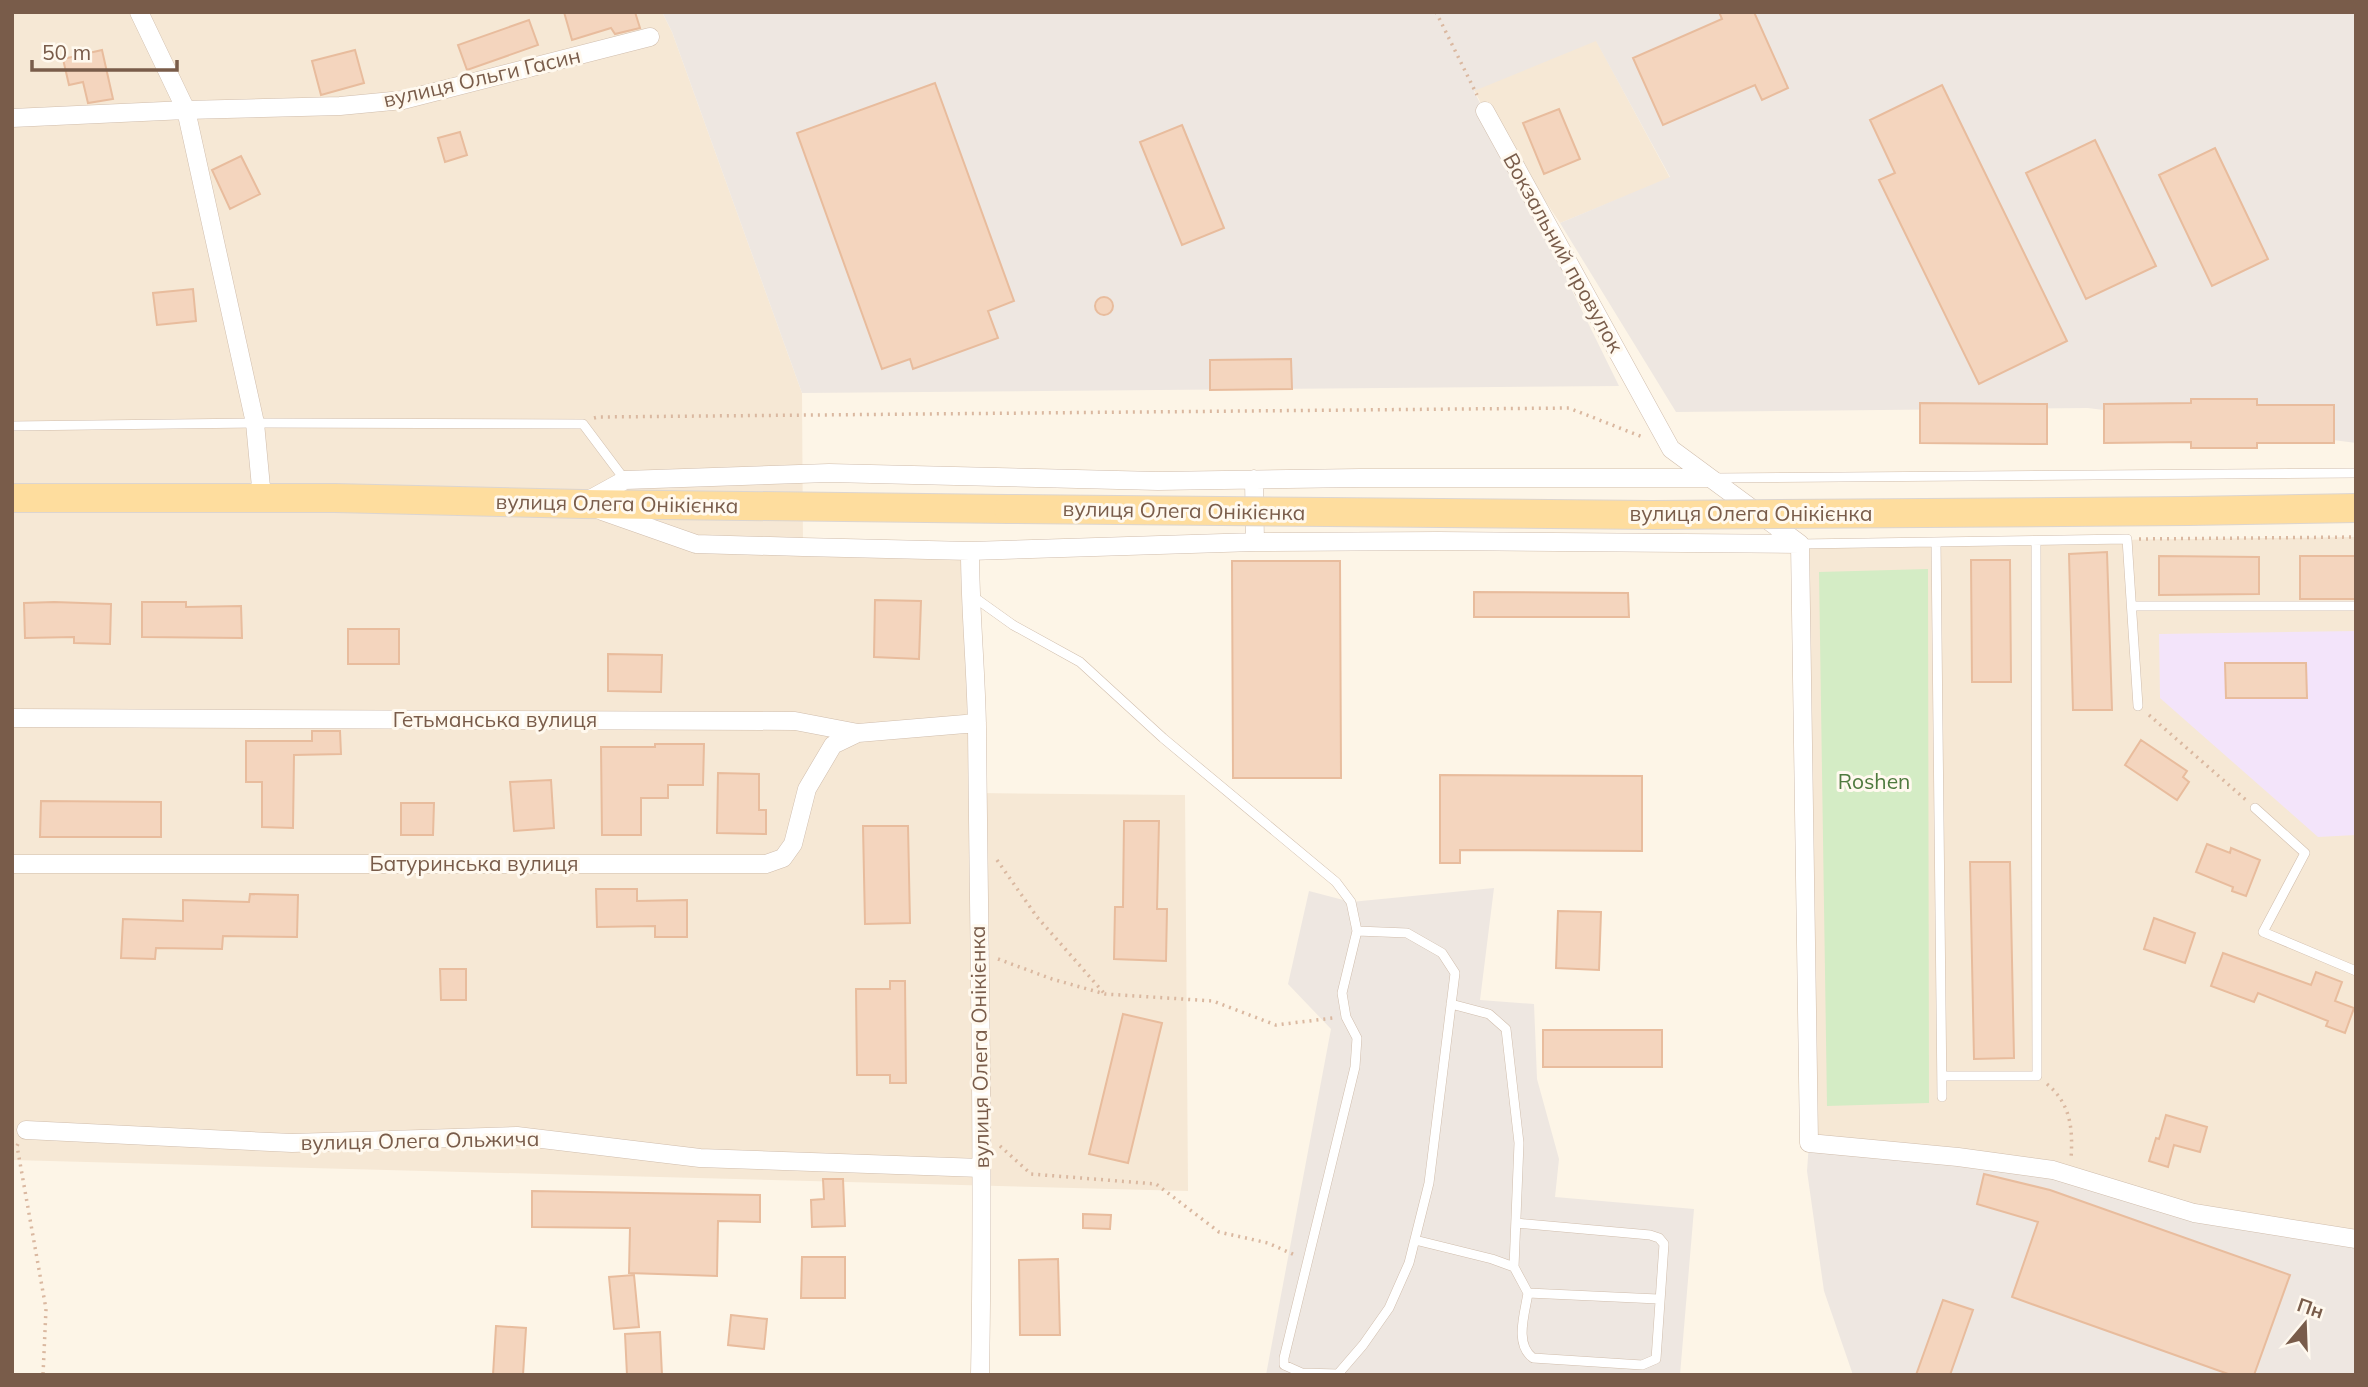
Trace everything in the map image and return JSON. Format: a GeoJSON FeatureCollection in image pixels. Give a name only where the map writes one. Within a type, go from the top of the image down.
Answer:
{"type":"FeatureCollection","features":[{"type":"Feature","properties":{"kind":"main road","name":"вулиця Олега Онікієнка"},"geometry":{"type":"LineString","coordinates":[[12,498],[262,498],[1653,515],[2356,508]]}},
{"type":"Feature","properties":{"kind":"street"},"geometry":{"type":"LineString","coordinates":[[139,12],[186,110],[255,423],[262,498]]}},
{"type":"Feature","properties":{"kind":"street","name":"вулиця Ольги Гасин"},"geometry":{"type":"LineString","coordinates":[[12,118],[340,106],[403,100],[650,37]]}},
{"type":"Feature","properties":{"kind":"street","name":"Вокзальний провулок"},"geometry":{"type":"LineString","coordinates":[[1485,111],[1671,449],[1800,544]]}},
{"type":"Feature","properties":{"kind":"street"},"geometry":{"type":"LineString","coordinates":[[582,504],[625,480],[829,473],[1158,481],[1710,478]]}},
{"type":"Feature","properties":{"kind":"street"},"geometry":{"type":"LineString","coordinates":[[1254,479],[1255,542]]}},
{"type":"Feature","properties":{"kind":"street"},"geometry":{"type":"LineString","coordinates":[[582,504],[696,544],[970,551],[1255,542],[1800,544],[1809,1143],[1958,1157],[2053,1170],[2194,1213],[2356,1239]]}},
{"type":"Feature","properties":{"kind":"street","name":"вулиця Олега Онікієнка"},"geometry":{"type":"LineString","coordinates":[[970,551],[978,833],[981,1168],[979,1375]]}},
{"type":"Feature","properties":{"kind":"street","name":"Гетьманська вулиця"},"geometry":{"type":"LineString","coordinates":[[12,718],[795,721],[858,733],[976,723]]}},
{"type":"Feature","properties":{"kind":"street","name":"Батуринська вулиця"},"geometry":{"type":"LineString","coordinates":[[12,864],[765,864],[783,858],[793,844],[807,789],[834,746],[858,733]]}},
{"type":"Feature","properties":{"kind":"street","name":"вулиця Олега Ольжича"},"geometry":{"type":"LineString","coordinates":[[26,1130],[292,1143],[517,1136],[699,1158],[981,1168]]}},
{"type":"Feature","properties":{"kind":"lane"},"geometry":{"type":"LineString","coordinates":[[12,426],[255,423],[583,424],[625,480]]}},
{"type":"Feature","properties":{"kind":"lane"},"geometry":{"type":"LineString","coordinates":[[1710,478],[2356,473]]}},
{"type":"Feature","properties":{"kind":"lane"},"geometry":{"type":"LineString","coordinates":[[1800,544],[2126,539],[2133,606],[2138,706]]}},
{"type":"Feature","properties":{"kind":"lane"},"geometry":{"type":"LineString","coordinates":[[1942,1076],[2037,1076],[2036,541]]}},
{"type":"Feature","properties":{"kind":"lane"},"geometry":{"type":"LineString","coordinates":[[1936,542],[1942,1097]]}},
{"type":"Feature","properties":{"kind":"lane"},"geometry":{"type":"LineString","coordinates":[[970,594],[1013,625],[1080,662],[1163,738],[1336,882],[1351,902],[1357,931],[1342,993],[1346,1017],[1357,1038],[1355,1067],[1284,1364],[1302,1373],[1338,1374],[1389,1308],[1409,1263],[1429,1183],[1455,973],[1442,953],[1408,933],[1357,931]]}},
{"type":"Feature","properties":{"kind":"lane"},"geometry":{"type":"LineString","coordinates":[[2133,606],[2356,606]]}},
{"type":"Feature","properties":{"kind":"lane"},"geometry":{"type":"LineString","coordinates":[[2255,808],[2305,853],[2263,932],[2356,971]]}},
{"type":"Feature","properties":{"kind":"lane"},"geometry":{"type":"LineString","coordinates":[[1451,1004],[1489,1014],[1506,1029],[1519,1143],[1514,1267],[1528,1293],[1521,1339],[1525,1353],[1532,1358],[1642,1365],[1656,1359],[1664,1244],[1659,1238],[1516,1223]]}},
{"type":"Feature","properties":{"kind":"lane"},"geometry":{"type":"LineString","coordinates":[[1415,1240],[1514,1267]]}},
{"type":"Feature","properties":{"kind":"lane"},"geometry":{"type":"LineString","coordinates":[[1528,1293],[1658,1300]]}},
{"type":"Feature","properties":{"kind":"path"},"geometry":{"type":"LineString","coordinates":[[1436,12],[1485,111]]}},
{"type":"Feature","properties":{"kind":"path"},"geometry":{"type":"LineString","coordinates":[[583,424],[598,417],[612,416],[1569,408],[1671,449]]}},
{"type":"Feature","properties":{"kind":"path"},"geometry":{"type":"LineString","coordinates":[[2126,539],[2356,537]]}},
{"type":"Feature","properties":{"kind":"path"},"geometry":{"type":"LineString","coordinates":[[2138,706],[2255,808]]}},
{"type":"Feature","properties":{"kind":"path"},"geometry":{"type":"LineString","coordinates":[[978,833],[1037,917],[1105,994]]}},
{"type":"Feature","properties":{"kind":"path"},"geometry":{"type":"LineString","coordinates":[[979,952],[1052,979],[1105,994],[1213,1001],[1276,1025],[1346,1017]]}},
{"type":"Feature","properties":{"kind":"path"},"geometry":{"type":"LineString","coordinates":[[2037,1076],[2064,1102],[2070,1118],[2072,1140],[2069,1175]]}},
{"type":"Feature","properties":{"kind":"path"},"geometry":{"type":"LineString","coordinates":[[980,1128],[1031,1174],[1156,1184],[1219,1232],[1268,1243],[1308,1261]]}},
{"type":"Feature","properties":{"kind":"path"},"geometry":{"type":"LineString","coordinates":[[26,1130],[17,1146],[46,1309],[43,1375]]}},
{"type":"Feature","properties":{"kind":"shaded area"},"geometry":{"type":"Polygon","coordinates":[[[12,12],[662,12],[672,32],[802,393],[803,547],[970,551],[977,793],[1185,795],[1188,1191],[12,1160],[12,12]]]}},
{"type":"Feature","properties":{"kind":"shaded area"},"geometry":{"type":"Polygon","coordinates":[[[662,12],[2356,12],[2356,443],[2088,408],[1676,412],[1560,223],[1670,177],[1596,41],[1474,91],[1619,386],[802,393],[672,32],[662,12]]]}},
{"type":"Feature","properties":{"kind":"shaded area"},"geometry":{"type":"Polygon","coordinates":[[[1596,40],[1670,178],[1560,223],[1485,111],[1474,90],[1596,40]]]}},
{"type":"Feature","properties":{"kind":"shaded area"},"geometry":{"type":"Polygon","coordinates":[[[2356,537],[2356,1239],[1809,1143],[1800,544],[2356,537]]]}},
{"type":"Feature","properties":{"kind":"shaded area"},"geometry":{"type":"Polygon","coordinates":[[[2356,631],[2356,835],[2318,837],[2160,698],[2159,634],[2356,631]]]}},
{"type":"Feature","properties":{"kind":"shaded area"},"geometry":{"type":"Polygon","coordinates":[[[1494,888],[1480,1000],[1534,1004],[1537,1079],[1559,1159],[1555,1197],[1694,1209],[1680,1375],[1266,1375],[1331,1029],[1288,984],[1309,891],[1351,902],[1494,888]]]}},
{"type":"Feature","properties":{"kind":"shaded area"},"geometry":{"type":"Polygon","coordinates":[[[1809,1143],[2053,1170],[2194,1213],[2356,1239],[2356,1375],[1853,1375],[1824,1291],[1807,1171],[1809,1143]]]}},
{"type":"Feature","properties":{"kind":"green space","name":"Roshen"},"geometry":{"type":"Polygon","coordinates":[[[1928,569],[1929,1103],[1827,1106],[1819,572],[1928,569]]]}},
{"type":"Feature","properties":{"kind":"building"},"geometry":{"type":"Polygon","coordinates":[[[564,12],[635,12],[640,28],[615,34],[611,28],[572,40],[564,12]]]}},
{"type":"Feature","properties":{"kind":"building"},"geometry":{"type":"Polygon","coordinates":[[[1719,12],[1754,12],[1788,88],[1762,100],[1755,85],[1663,125],[1633,58],[1722,19],[1719,12]]]}},
{"type":"Feature","properties":{"kind":"building"},"geometry":{"type":"Polygon","coordinates":[[[529,20],[538,45],[467,70],[458,45],[529,20]]]}},
{"type":"Feature","properties":{"kind":"building"},"geometry":{"type":"Polygon","coordinates":[[[102,50],[113,99],[88,103],[83,82],[69,85],[63,59],[102,50]]]}},
{"type":"Feature","properties":{"kind":"building"},"geometry":{"type":"Polygon","coordinates":[[[355,50],[364,83],[321,95],[312,61],[355,50]]]}},
{"type":"Feature","properties":{"kind":"building"},"geometry":{"type":"Polygon","coordinates":[[[935,83],[1014,301],[988,311],[998,338],[913,369],[910,359],[882,369],[797,133],[935,83]]]}},
{"type":"Feature","properties":{"kind":"building"},"geometry":{"type":"Polygon","coordinates":[[[1942,85],[2067,341],[1979,384],[1879,180],[1895,173],[1870,120],[1942,85]]]}},
{"type":"Feature","properties":{"kind":"building"},"geometry":{"type":"Polygon","coordinates":[[[1559,109],[1580,159],[1544,174],[1523,123],[1559,109]]]}},
{"type":"Feature","properties":{"kind":"building"},"geometry":{"type":"Polygon","coordinates":[[[1182,125],[1224,228],[1182,245],[1140,142],[1182,125]]]}},
{"type":"Feature","properties":{"kind":"building"},"geometry":{"type":"Polygon","coordinates":[[[460,132],[467,155],[445,162],[438,138],[460,132]]]}},
{"type":"Feature","properties":{"kind":"building"},"geometry":{"type":"Polygon","coordinates":[[[2095,140],[2156,266],[2086,299],[2026,173],[2095,140]]]}},
{"type":"Feature","properties":{"kind":"building"},"geometry":{"type":"Polygon","coordinates":[[[2215,148],[2268,259],[2212,286],[2159,175],[2215,148]]]}},
{"type":"Feature","properties":{"kind":"building"},"geometry":{"type":"Polygon","coordinates":[[[241,156],[260,194],[230,209],[212,170],[241,156]]]}},
{"type":"Feature","properties":{"kind":"building"},"geometry":{"type":"Polygon","coordinates":[[[193,289],[196,321],[157,325],[153,293],[193,289]]]}},
{"type":"Feature","properties":{"kind":"building"},"geometry":{"type":"Polygon","coordinates":[[[1100,297],[1108,297],[1113,306],[1111,313],[1100,315],[1095,310],[1095,302],[1100,297]]]}},
{"type":"Feature","properties":{"kind":"building"},"geometry":{"type":"Polygon","coordinates":[[[1291,359],[1292,389],[1210,390],[1210,360],[1291,359]]]}},
{"type":"Feature","properties":{"kind":"building"},"geometry":{"type":"Polygon","coordinates":[[[2191,399],[2257,399],[2257,405],[2334,405],[2334,443],[2257,443],[2257,448],[2191,448],[2191,442],[2104,443],[2104,404],[2191,403],[2191,399]]]}},
{"type":"Feature","properties":{"kind":"building"},"geometry":{"type":"Polygon","coordinates":[[[1920,403],[2047,404],[2047,444],[1920,443],[1920,403]]]}},
{"type":"Feature","properties":{"kind":"building"},"geometry":{"type":"Polygon","coordinates":[[[2107,552],[2112,710],[2073,710],[2069,554],[2107,552]]]}},
{"type":"Feature","properties":{"kind":"building"},"geometry":{"type":"Polygon","coordinates":[[[2159,556],[2259,557],[2259,594],[2159,595],[2159,556]]]}},
{"type":"Feature","properties":{"kind":"building"},"geometry":{"type":"Polygon","coordinates":[[[2300,556],[2356,556],[2356,599],[2300,599],[2300,556]]]}},
{"type":"Feature","properties":{"kind":"building"},"geometry":{"type":"Polygon","coordinates":[[[1971,560],[2010,560],[2011,682],[1972,682],[1971,560]]]}},
{"type":"Feature","properties":{"kind":"building"},"geometry":{"type":"Polygon","coordinates":[[[1232,561],[1340,561],[1341,778],[1233,778],[1232,561]]]}},
{"type":"Feature","properties":{"kind":"building"},"geometry":{"type":"Polygon","coordinates":[[[1474,592],[1628,593],[1629,617],[1474,617],[1474,592]]]}},
{"type":"Feature","properties":{"kind":"building"},"geometry":{"type":"Polygon","coordinates":[[[875,600],[921,601],[919,659],[874,657],[875,600]]]}},
{"type":"Feature","properties":{"kind":"building"},"geometry":{"type":"Polygon","coordinates":[[[142,602],[186,602],[186,607],[241,606],[242,638],[142,637],[142,602]]]}},
{"type":"Feature","properties":{"kind":"building"},"geometry":{"type":"Polygon","coordinates":[[[24,603],[111,604],[110,644],[74,643],[74,637],[25,638],[24,603]]]}},
{"type":"Feature","properties":{"kind":"building"},"geometry":{"type":"Polygon","coordinates":[[[348,629],[399,629],[399,664],[348,664],[348,629]]]}},
{"type":"Feature","properties":{"kind":"building"},"geometry":{"type":"Polygon","coordinates":[[[608,654],[662,655],[661,692],[608,691],[608,654]]]}},
{"type":"Feature","properties":{"kind":"building"},"geometry":{"type":"Polygon","coordinates":[[[2225,663],[2306,663],[2307,698],[2226,698],[2225,663]]]}},
{"type":"Feature","properties":{"kind":"building"},"geometry":{"type":"Polygon","coordinates":[[[312,731],[340,731],[341,754],[294,755],[293,828],[262,827],[262,782],[246,782],[246,741],[312,741],[312,731]]]}},
{"type":"Feature","properties":{"kind":"building"},"geometry":{"type":"Polygon","coordinates":[[[2141,740],[2187,771],[2183,777],[2189,782],[2177,800],[2125,765],[2141,740]]]}},
{"type":"Feature","properties":{"kind":"building"},"geometry":{"type":"Polygon","coordinates":[[[655,744],[704,744],[703,785],[668,785],[668,798],[641,798],[641,835],[602,835],[601,747],[655,747],[655,744]]]}},
{"type":"Feature","properties":{"kind":"building"},"geometry":{"type":"Polygon","coordinates":[[[718,773],[759,774],[759,810],[766,810],[766,834],[717,833],[718,773]]]}},
{"type":"Feature","properties":{"kind":"building"},"geometry":{"type":"Polygon","coordinates":[[[1440,775],[1642,776],[1642,851],[1460,850],[1460,863],[1440,863],[1440,775]]]}},
{"type":"Feature","properties":{"kind":"building"},"geometry":{"type":"Polygon","coordinates":[[[551,780],[554,828],[514,831],[510,782],[551,780]]]}},
{"type":"Feature","properties":{"kind":"building"},"geometry":{"type":"Polygon","coordinates":[[[41,801],[161,802],[161,837],[40,837],[41,801]]]}},
{"type":"Feature","properties":{"kind":"building"},"geometry":{"type":"Polygon","coordinates":[[[401,803],[434,803],[433,835],[401,835],[401,803]]]}},
{"type":"Feature","properties":{"kind":"building"},"geometry":{"type":"Polygon","coordinates":[[[1124,821],[1159,821],[1157,909],[1167,909],[1166,961],[1114,959],[1115,907],[1123,907],[1124,821]]]}},
{"type":"Feature","properties":{"kind":"building"},"geometry":{"type":"Polygon","coordinates":[[[863,826],[908,826],[910,923],[865,924],[863,826]]]}},
{"type":"Feature","properties":{"kind":"building"},"geometry":{"type":"Polygon","coordinates":[[[2207,844],[2230,853],[2231,848],[2260,860],[2246,896],[2232,891],[2233,887],[2196,872],[2207,844]]]}},
{"type":"Feature","properties":{"kind":"building"},"geometry":{"type":"Polygon","coordinates":[[[1970,862],[2010,862],[2014,1058],[1974,1059],[1970,862]]]}},
{"type":"Feature","properties":{"kind":"building"},"geometry":{"type":"Polygon","coordinates":[[[596,889],[637,889],[637,901],[687,900],[687,937],[655,937],[655,926],[597,927],[596,889]]]}},
{"type":"Feature","properties":{"kind":"building"},"geometry":{"type":"Polygon","coordinates":[[[250,894],[298,895],[297,937],[223,936],[222,949],[156,948],[155,959],[121,958],[123,919],[183,921],[183,900],[249,902],[250,894]]]}},
{"type":"Feature","properties":{"kind":"building"},"geometry":{"type":"Polygon","coordinates":[[[1558,911],[1601,912],[1599,970],[1556,968],[1558,911]]]}},
{"type":"Feature","properties":{"kind":"building"},"geometry":{"type":"Polygon","coordinates":[[[2154,918],[2195,933],[2185,963],[2144,949],[2154,918]]]}},
{"type":"Feature","properties":{"kind":"building"},"geometry":{"type":"Polygon","coordinates":[[[2223,953],[2311,985],[2316,972],[2342,982],[2335,1001],[2354,1008],[2345,1033],[2326,1026],[2328,1021],[2258,993],[2254,1002],[2211,986],[2223,953]]]}},
{"type":"Feature","properties":{"kind":"building"},"geometry":{"type":"Polygon","coordinates":[[[440,969],[466,969],[466,1000],[441,1000],[440,969]]]}},
{"type":"Feature","properties":{"kind":"building"},"geometry":{"type":"Polygon","coordinates":[[[890,981],[905,981],[906,1083],[890,1083],[890,1075],[857,1075],[856,989],[890,989],[890,981]]]}},
{"type":"Feature","properties":{"kind":"building"},"geometry":{"type":"Polygon","coordinates":[[[1123,1014],[1162,1023],[1128,1163],[1089,1154],[1123,1014]]]}},
{"type":"Feature","properties":{"kind":"building"},"geometry":{"type":"Polygon","coordinates":[[[1543,1030],[1662,1030],[1662,1067],[1543,1067],[1543,1030]]]}},
{"type":"Feature","properties":{"kind":"building"},"geometry":{"type":"Polygon","coordinates":[[[2166,1115],[2207,1127],[2200,1152],[2174,1145],[2168,1167],[2149,1161],[2166,1115]]]}},
{"type":"Feature","properties":{"kind":"building"},"geometry":{"type":"Polygon","coordinates":[[[1984,1174],[2050,1190],[2290,1275],[2254,1375],[2231,1375],[2012,1297],[2038,1222],[1977,1204],[1984,1174]]]}},
{"type":"Feature","properties":{"kind":"building"},"geometry":{"type":"Polygon","coordinates":[[[823,1179],[843,1179],[845,1226],[812,1227],[811,1200],[824,1199],[823,1179]]]}},
{"type":"Feature","properties":{"kind":"building"},"geometry":{"type":"Polygon","coordinates":[[[532,1191],[760,1195],[760,1222],[718,1221],[717,1276],[629,1273],[630,1228],[532,1227],[532,1191]]]}},
{"type":"Feature","properties":{"kind":"building"},"geometry":{"type":"Polygon","coordinates":[[[1083,1214],[1111,1215],[1110,1229],[1083,1228],[1083,1214]]]}},
{"type":"Feature","properties":{"kind":"building"},"geometry":{"type":"Polygon","coordinates":[[[802,1257],[845,1257],[845,1298],[801,1298],[802,1257]]]}},
{"type":"Feature","properties":{"kind":"building"},"geometry":{"type":"Polygon","coordinates":[[[1058,1259],[1060,1335],[1020,1335],[1019,1260],[1058,1259]]]}},
{"type":"Feature","properties":{"kind":"building"},"geometry":{"type":"Polygon","coordinates":[[[634,1275],[639,1327],[614,1329],[609,1277],[634,1275]]]}},
{"type":"Feature","properties":{"kind":"building"},"geometry":{"type":"Polygon","coordinates":[[[1943,1300],[1973,1310],[1950,1375],[1916,1375],[1943,1300]]]}},
{"type":"Feature","properties":{"kind":"building"},"geometry":{"type":"Polygon","coordinates":[[[731,1315],[767,1319],[764,1349],[728,1345],[731,1315]]]}},
{"type":"Feature","properties":{"kind":"building"},"geometry":{"type":"Polygon","coordinates":[[[496,1326],[526,1328],[523,1375],[493,1375],[496,1326]]]}},
{"type":"Feature","properties":{"kind":"building"},"geometry":{"type":"Polygon","coordinates":[[[660,1332],[662,1375],[627,1375],[625,1334],[660,1332]]]}}]}
